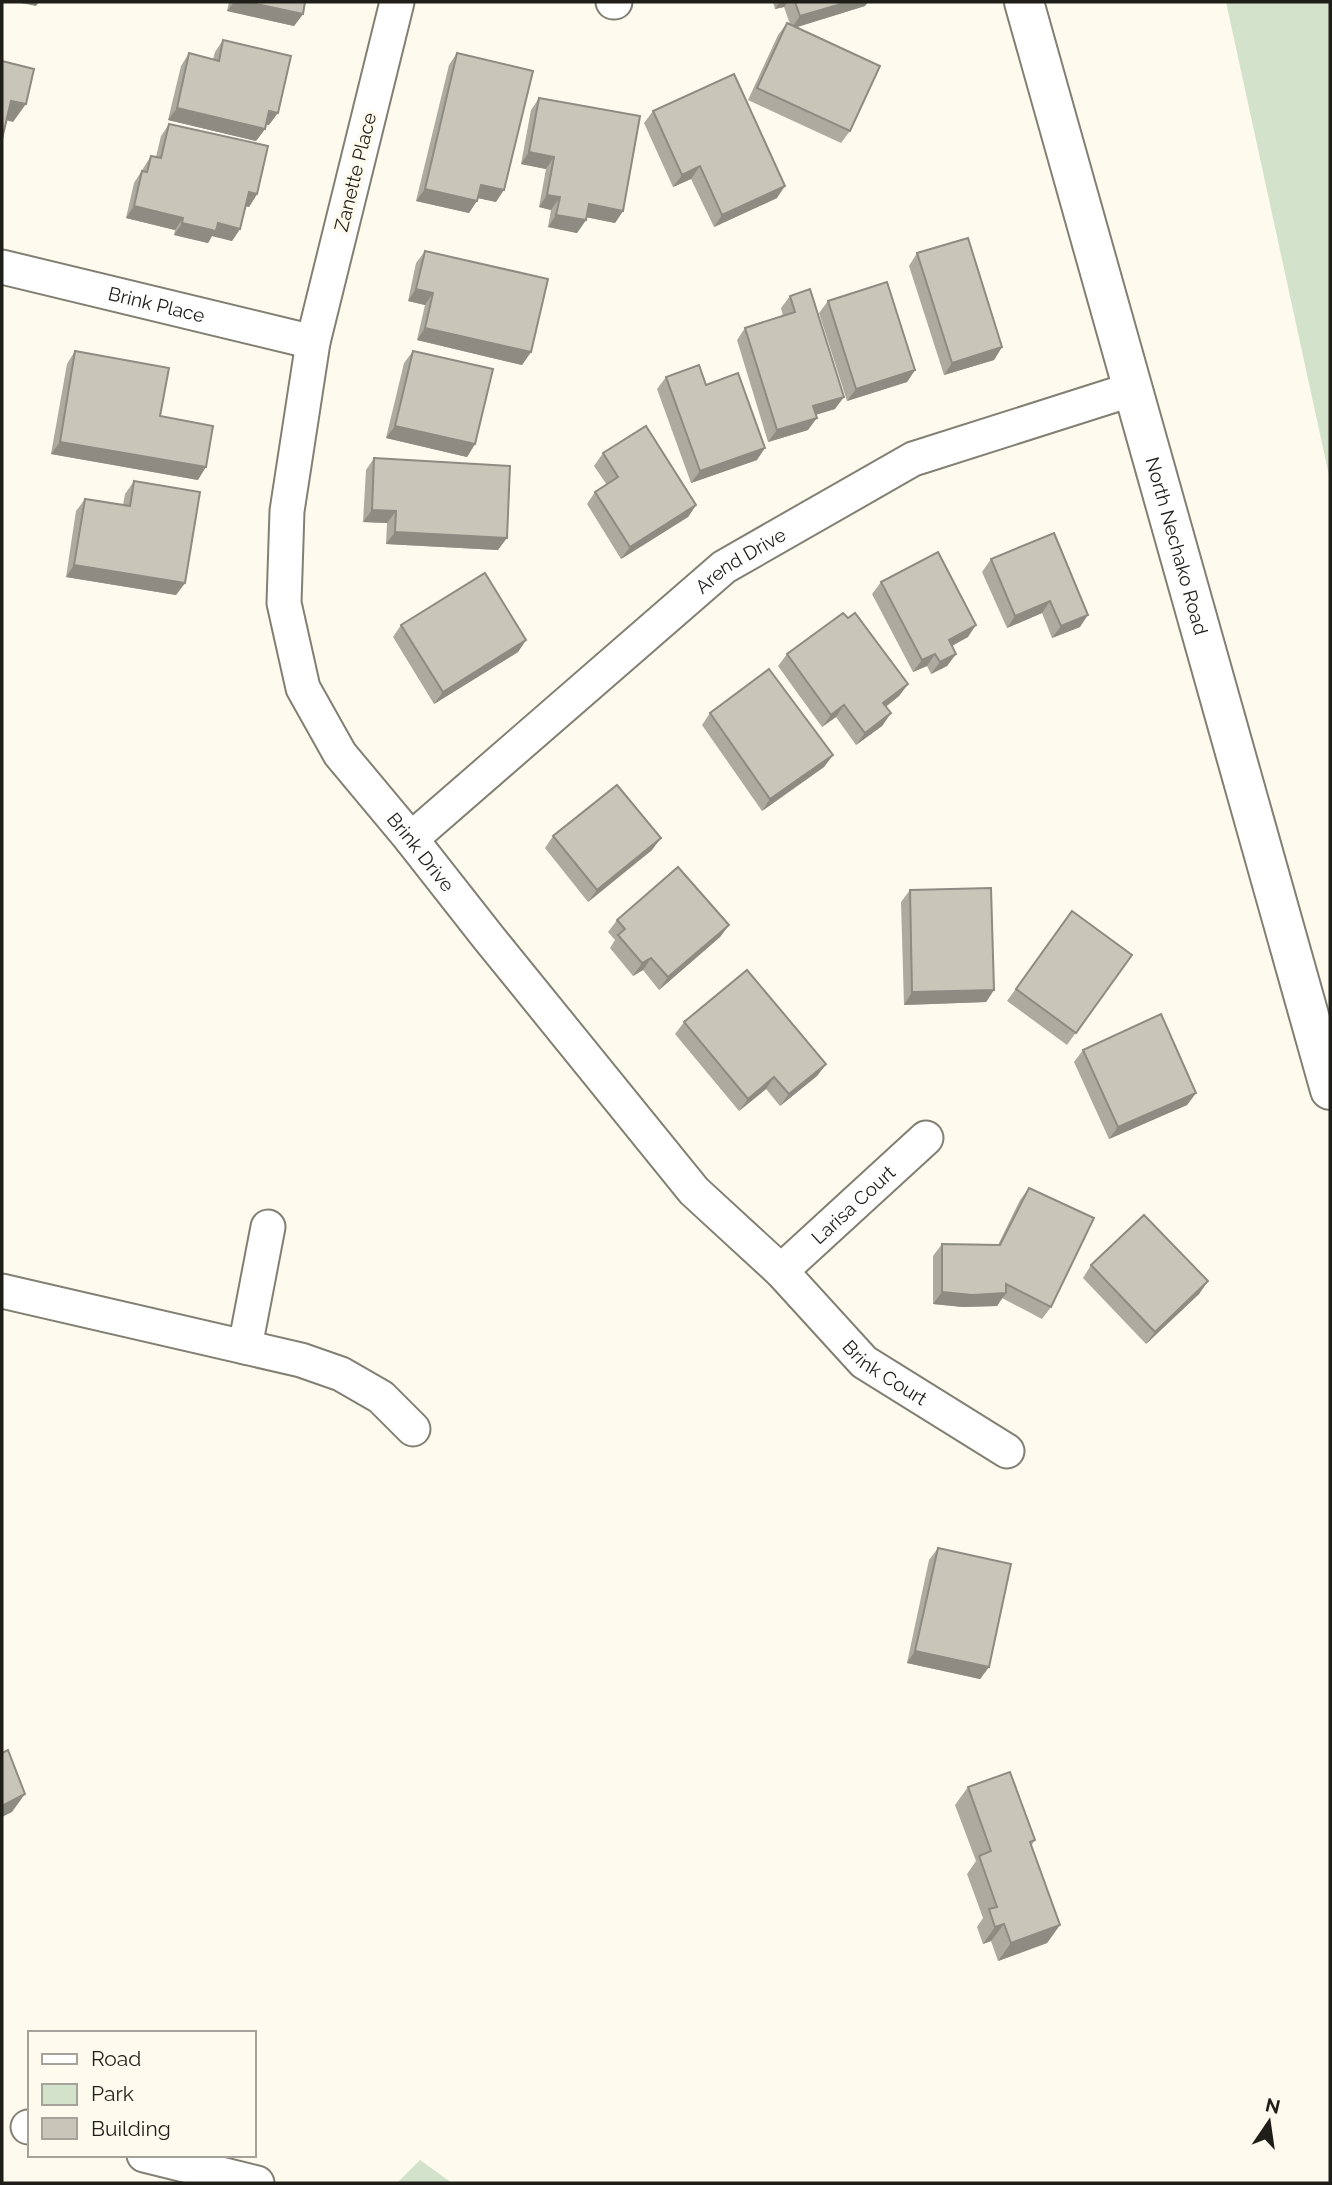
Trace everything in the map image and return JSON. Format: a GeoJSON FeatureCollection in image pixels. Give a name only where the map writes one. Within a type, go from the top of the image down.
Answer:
{"type":"FeatureCollection","features":[{"type":"Feature","properties":{"kind":"main road","name":"North Nechako Road"},"geometry":{"type":"LineString","coordinates":[[1024,2],[1330,1090]]}},
{"type":"Feature","properties":{"kind":"street","name":"Zanette Place"},"geometry":{"type":"LineString","coordinates":[[313,342],[397,2]]}},
{"type":"Feature","properties":{"kind":"street","name":"Brink Place"},"geometry":{"type":"LineString","coordinates":[[2,267],[313,342]]}},
{"type":"Feature","properties":{"kind":"street","name":"Brink Drive"},"geometry":{"type":"LineString","coordinates":[[313,342],[287,511],[284,603],[303,688],[340,754],[694,1191],[781,1271]]}},
{"type":"Feature","properties":{"kind":"street","name":"Arend Drive"},"geometry":{"type":"LineString","coordinates":[[411,839],[724,566],[913,460],[1133,389]]}},
{"type":"Feature","properties":{"kind":"street","name":"Larisa Court"},"geometry":{"type":"LineString","coordinates":[[781,1271],[926,1138]]}},
{"type":"Feature","properties":{"kind":"street"},"geometry":{"type":"LineString","coordinates":[[245,1347],[268,1227]]}},
{"type":"Feature","properties":{"kind":"street","name":"Brink Court"},"geometry":{"type":"LineString","coordinates":[[781,1271],[864,1362],[1007,1451]]}},
{"type":"Feature","properties":{"kind":"street"},"geometry":{"type":"LineString","coordinates":[[2,1291],[301,1360],[341,1374],[381,1397],[413,1429]]}},
{"type":"Feature","properties":{"kind":"street"},"geometry":{"type":"LineString","coordinates":[[152,2157],[257,2183]]}},
{"type":"Feature","properties":{"kind":"green space"},"geometry":{"type":"Polygon","coordinates":[[[1226,2],[1330,2],[1330,480],[1226,2]]]}},
{"type":"Feature","properties":{"kind":"green space"},"geometry":{"type":"Polygon","coordinates":[[[420,2160],[452,2183],[397,2183],[420,2160]]]}},
{"type":"Feature","properties":{"kind":"building"},"geometry":{"type":"Polygon","coordinates":[[[247,2],[305,2],[303,14],[247,2]]]}},
{"type":"Feature","properties":{"kind":"building"},"geometry":{"type":"Polygon","coordinates":[[[795,2],[848,2],[800,16],[795,2]]]}},
{"type":"Feature","properties":{"kind":"building"},"geometry":{"type":"Polygon","coordinates":[[[787,23],[880,66],[850,131],[757,88],[787,23]]]}},
{"type":"Feature","properties":{"kind":"building"},"geometry":{"type":"Polygon","coordinates":[[[223,40],[291,56],[278,113],[269,111],[265,129],[177,108],[189,53],[219,61],[223,40]]]}},
{"type":"Feature","properties":{"kind":"building"},"geometry":{"type":"Polygon","coordinates":[[[457,53],[533,71],[504,190],[481,185],[477,201],[425,189],[457,53]]]}},
{"type":"Feature","properties":{"kind":"building"},"geometry":{"type":"Polygon","coordinates":[[[2,61],[34,69],[26,104],[11,101],[2,139],[2,61]]]}},
{"type":"Feature","properties":{"kind":"building"},"geometry":{"type":"Polygon","coordinates":[[[734,74],[785,186],[722,215],[700,166],[682,175],[653,111],[734,74]]]}},
{"type":"Feature","properties":{"kind":"building"},"geometry":{"type":"Polygon","coordinates":[[[539,98],[640,116],[623,211],[589,204],[586,220],[556,215],[560,197],[547,195],[554,157],[529,152],[539,98]]]}},
{"type":"Feature","properties":{"kind":"building"},"geometry":{"type":"Polygon","coordinates":[[[169,124],[268,146],[257,194],[249,192],[240,229],[218,223],[216,231],[182,223],[183,218],[134,206],[142,171],[147,172],[151,156],[161,158],[169,124]]]}},
{"type":"Feature","properties":{"kind":"building"},"geometry":{"type":"Polygon","coordinates":[[[968,238],[1002,347],[952,363],[917,253],[968,238]]]}},
{"type":"Feature","properties":{"kind":"building"},"geometry":{"type":"Polygon","coordinates":[[[425,251],[548,279],[531,352],[425,328],[433,293],[416,289],[425,251]]]}},
{"type":"Feature","properties":{"kind":"building"},"geometry":{"type":"Polygon","coordinates":[[[887,282],[915,370],[856,389],[828,301],[887,282]]]}},
{"type":"Feature","properties":{"kind":"building"},"geometry":{"type":"Polygon","coordinates":[[[810,289],[844,397],[813,406],[817,418],[777,430],[745,328],[795,312],[790,296],[810,289]]]}},
{"type":"Feature","properties":{"kind":"building"},"geometry":{"type":"Polygon","coordinates":[[[75,351],[169,368],[160,416],[213,426],[206,467],[60,442],[75,351]]]}},
{"type":"Feature","properties":{"kind":"building"},"geometry":{"type":"Polygon","coordinates":[[[413,351],[493,369],[475,444],[395,426],[413,351]]]}},
{"type":"Feature","properties":{"kind":"building"},"geometry":{"type":"Polygon","coordinates":[[[699,365],[706,385],[738,373],[765,448],[700,471],[666,377],[699,365]]]}},
{"type":"Feature","properties":{"kind":"building"},"geometry":{"type":"Polygon","coordinates":[[[646,426],[696,505],[630,547],[595,492],[618,477],[603,453],[646,426]]]}},
{"type":"Feature","properties":{"kind":"building"},"geometry":{"type":"Polygon","coordinates":[[[374,458],[510,466],[507,538],[395,532],[396,511],[372,510],[374,458]]]}},
{"type":"Feature","properties":{"kind":"building"},"geometry":{"type":"Polygon","coordinates":[[[134,481],[200,492],[185,583],[74,565],[85,499],[130,506],[134,481]]]}},
{"type":"Feature","properties":{"kind":"building"},"geometry":{"type":"Polygon","coordinates":[[[1054,533],[1088,615],[1061,626],[1050,601],[1015,616],[991,559],[1054,533]]]}},
{"type":"Feature","properties":{"kind":"building"},"geometry":{"type":"Polygon","coordinates":[[[938,552],[976,625],[949,640],[956,654],[940,662],[935,654],[922,660],[881,582],[938,552]]]}},
{"type":"Feature","properties":{"kind":"building"},"geometry":{"type":"Polygon","coordinates":[[[485,573],[526,640],[443,692],[401,625],[485,573]]]}},
{"type":"Feature","properties":{"kind":"building"},"geometry":{"type":"Polygon","coordinates":[[[843,613],[848,618],[855,613],[908,684],[883,703],[891,713],[865,733],[844,705],[831,715],[787,654],[843,613]]]}},
{"type":"Feature","properties":{"kind":"building"},"geometry":{"type":"Polygon","coordinates":[[[769,669],[833,755],[770,799],[710,713],[769,669]]]}},
{"type":"Feature","properties":{"kind":"building"},"geometry":{"type":"Polygon","coordinates":[[[617,785],[661,838],[597,890],[553,836],[617,785]]]}},
{"type":"Feature","properties":{"kind":"building"},"geometry":{"type":"Polygon","coordinates":[[[678,867],[729,925],[668,977],[651,958],[642,963],[618,935],[625,929],[617,920],[678,867]]]}},
{"type":"Feature","properties":{"kind":"building"},"geometry":{"type":"Polygon","coordinates":[[[991,888],[994,990],[912,992],[910,890],[991,888]]]}},
{"type":"Feature","properties":{"kind":"building"},"geometry":{"type":"Polygon","coordinates":[[[1072,911],[1132,955],[1076,1033],[1016,989],[1072,911]]]}},
{"type":"Feature","properties":{"kind":"building"},"geometry":{"type":"Polygon","coordinates":[[[747,970],[826,1064],[789,1094],[774,1077],[748,1099],[684,1022],[747,970]]]}},
{"type":"Feature","properties":{"kind":"building"},"geometry":{"type":"Polygon","coordinates":[[[1161,1014],[1196,1093],[1118,1127],[1083,1050],[1161,1014]]]}},
{"type":"Feature","properties":{"kind":"building"},"geometry":{"type":"Polygon","coordinates":[[[1029,1188],[1094,1218],[1051,1307],[1006,1284],[1006,1293],[972,1295],[942,1292],[942,1244],[1000,1245],[1029,1188]]]}},
{"type":"Feature","properties":{"kind":"building"},"geometry":{"type":"Polygon","coordinates":[[[1144,1215],[1208,1281],[1155,1332],[1091,1265],[1144,1215]]]}},
{"type":"Feature","properties":{"kind":"building"},"geometry":{"type":"Polygon","coordinates":[[[938,1548],[1011,1564],[989,1667],[915,1651],[938,1548]]]}},
{"type":"Feature","properties":{"kind":"building"},"geometry":{"type":"Polygon","coordinates":[[[8,1750],[25,1794],[2,1806],[2,1753],[8,1750]]]}},
{"type":"Feature","properties":{"kind":"building"},"geometry":{"type":"Polygon","coordinates":[[[1010,1772],[1035,1840],[1030,1842],[1060,1925],[1011,1943],[1004,1924],[995,1927],[989,1909],[997,1907],[979,1856],[991,1851],[968,1787],[1010,1772]]]}}]}
